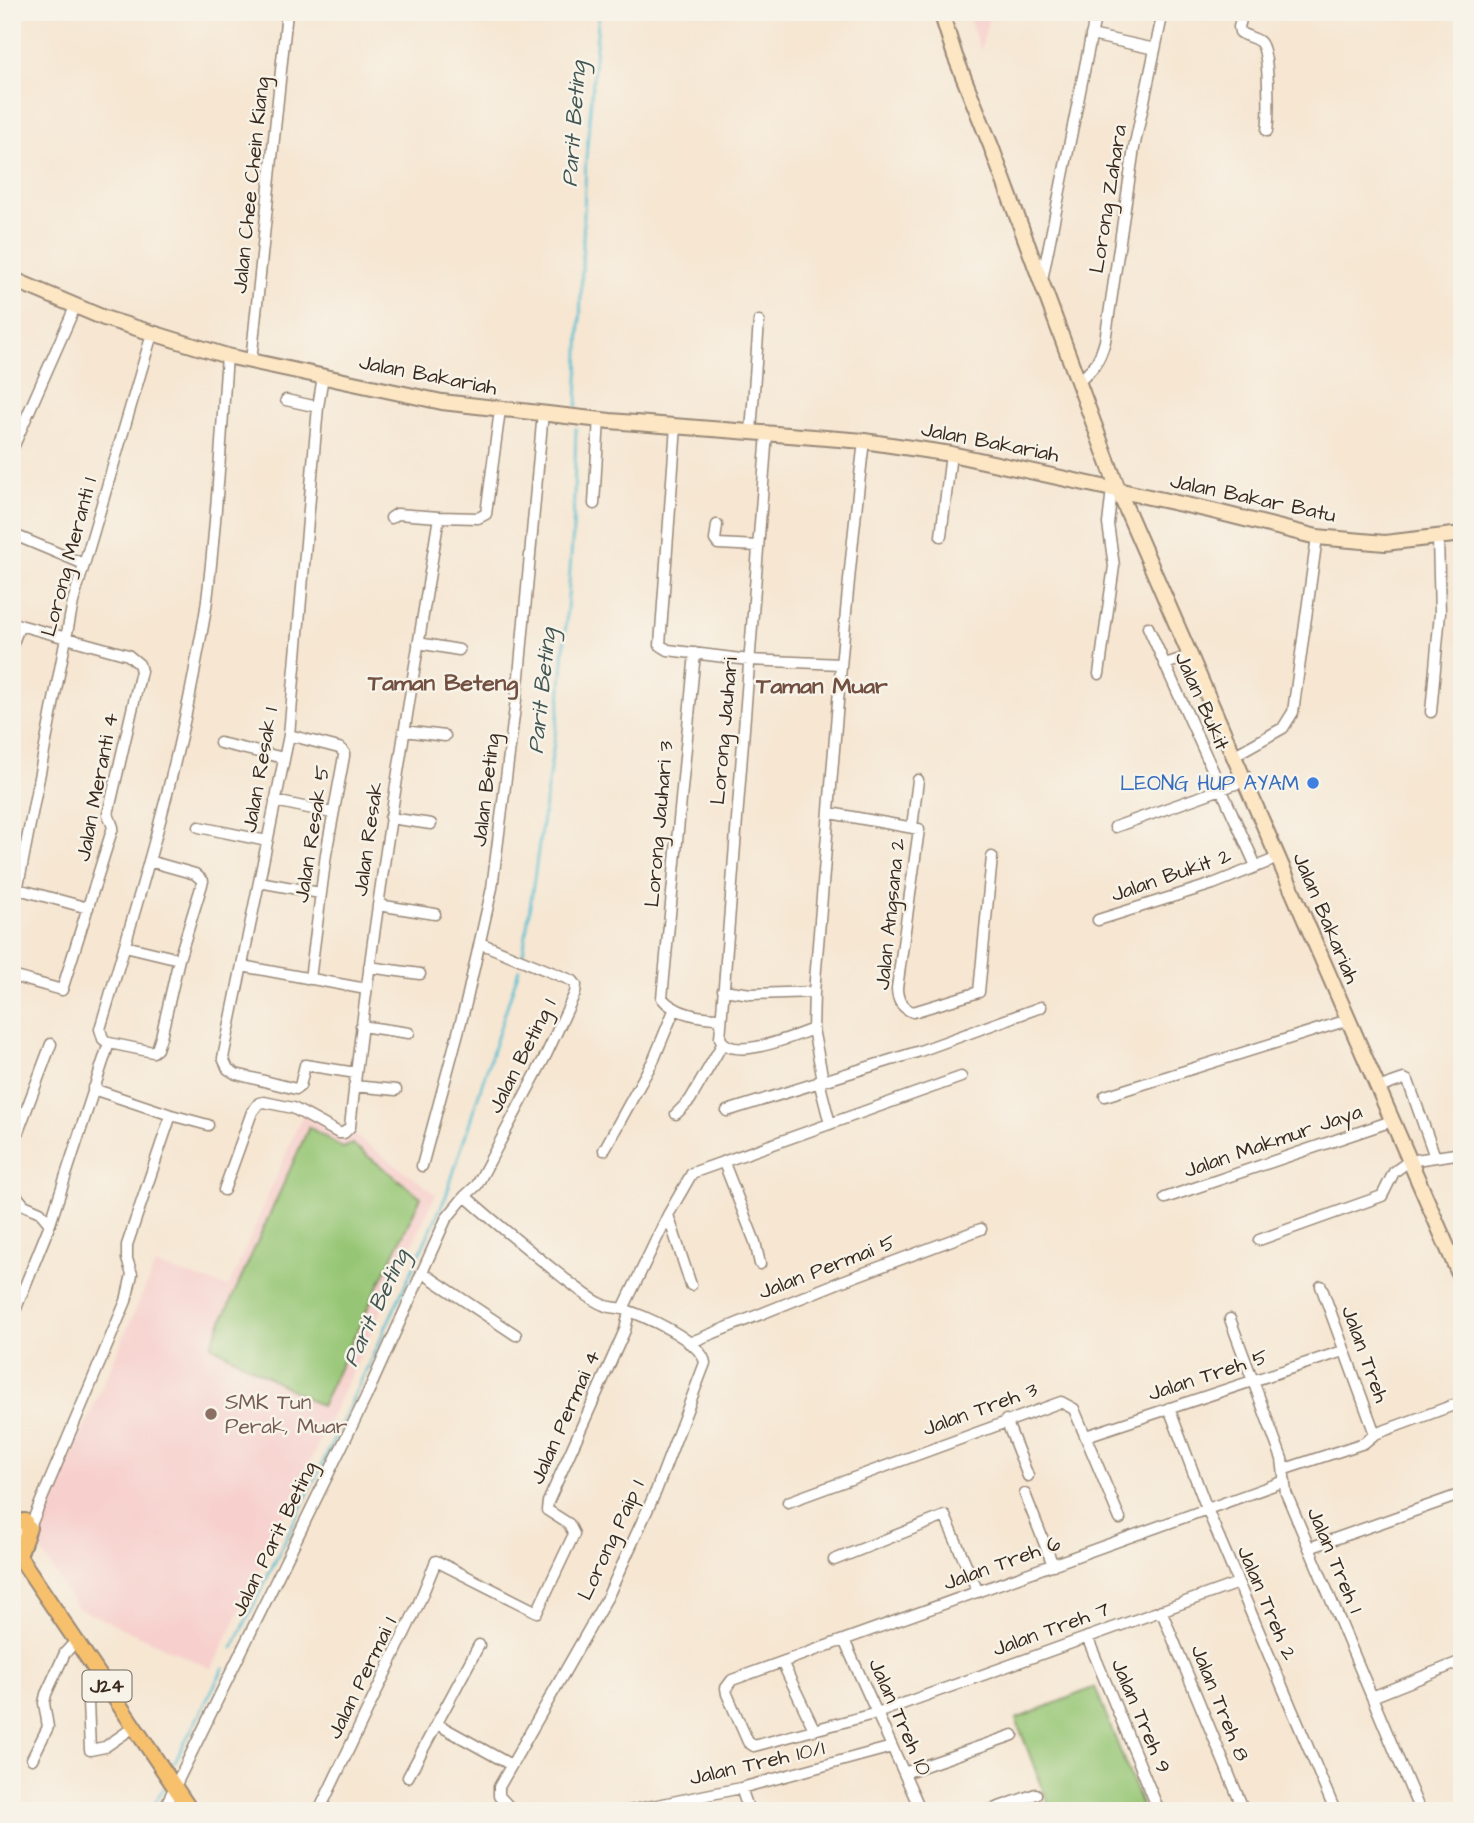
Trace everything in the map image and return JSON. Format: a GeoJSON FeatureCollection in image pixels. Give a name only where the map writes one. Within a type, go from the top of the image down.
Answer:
{"type":"FeatureCollection","features":[{"type":"Feature","properties":{"kind":"main road"},"geometry":{"type":"LineString","coordinates":[[941,12],[1115,491]]}},
{"type":"Feature","properties":{"kind":"main road","name":"Jalan Bakariah"},"geometry":{"type":"LineString","coordinates":[[12,279],[75,307],[227,356],[442,402],[500,410],[864,441],[951,454],[1115,491],[1190,656],[1462,1281]]}},
{"type":"Feature","properties":{"kind":"main road","name":"Jalan Bakar Batu"},"geometry":{"type":"LineString","coordinates":[[1115,491],[1209,510],[1317,537],[1385,543],[1462,534]]}},
{"type":"Feature","properties":{"kind":"main road"},"geometry":{"type":"LineString","coordinates":[[15,1548],[25,1521]]}},
{"type":"Feature","properties":{"kind":"main road","name":"J24"},"geometry":{"type":"LineString","coordinates":[[15,1548],[191,1811]]}},
{"type":"Feature","properties":{"kind":"street","name":"Jalan Chee Chein Kiang"},"geometry":{"type":"LineString","coordinates":[[251,362],[287,12]]}},
{"type":"Feature","properties":{"kind":"street"},"geometry":{"type":"LineString","coordinates":[[1041,284],[1096,12]]}},
{"type":"Feature","properties":{"kind":"street","name":"Lorong Zahara"},"geometry":{"type":"LineString","coordinates":[[1077,383],[1092,370],[1101,356],[1105,341],[1134,148],[1163,12]]}},
{"type":"Feature","properties":{"kind":"street"},"geometry":{"type":"LineString","coordinates":[[1243,12],[1240,32],[1257,40],[1264,48],[1269,104],[1267,131]]}},
{"type":"Feature","properties":{"kind":"street"},"geometry":{"type":"LineString","coordinates":[[1091,35],[1155,49]]}},
{"type":"Feature","properties":{"kind":"street"},"geometry":{"type":"LineString","coordinates":[[12,450],[75,307]]}},
{"type":"Feature","properties":{"kind":"street"},"geometry":{"type":"LineString","coordinates":[[751,432],[759,321]]}},
{"type":"Feature","properties":{"kind":"street","name":"Lorong Meranti 1"},"geometry":{"type":"LineString","coordinates":[[12,917],[73,602],[152,334]]}},
{"type":"Feature","properties":{"kind":"street"},"geometry":{"type":"LineString","coordinates":[[149,861],[195,874],[203,881],[179,959],[157,1049],[153,1052],[109,1043],[103,1039],[100,1028],[149,861],[184,724],[207,602],[227,356]]}},
{"type":"Feature","properties":{"kind":"street","name":"Jalan Resak 1"},"geometry":{"type":"LineString","coordinates":[[323,376],[289,735],[223,1058],[228,1069],[236,1074],[296,1088],[300,1086],[305,1065],[356,1073]]}},
{"type":"Feature","properties":{"kind":"street"},"geometry":{"type":"LineString","coordinates":[[286,400],[318,407]]}},
{"type":"Feature","properties":{"kind":"street"},"geometry":{"type":"LineString","coordinates":[[391,518],[397,514],[478,518],[486,514],[500,410]]}},
{"type":"Feature","properties":{"kind":"street","name":"Jalan Beting"},"geometry":{"type":"LineString","coordinates":[[422,1166],[466,1003],[492,888],[505,798],[532,546],[543,412]]}},
{"type":"Feature","properties":{"kind":"street"},"geometry":{"type":"LineString","coordinates":[[594,504],[599,419]]}},
{"type":"Feature","properties":{"kind":"street"},"geometry":{"type":"LineString","coordinates":[[676,426],[670,534],[659,641],[664,649],[749,660],[841,664]]}},
{"type":"Feature","properties":{"kind":"street","name":"Lorong Jauhari"},"geometry":{"type":"LineString","coordinates":[[723,1043],[720,1032],[723,990],[767,433]]}},
{"type":"Feature","properties":{"kind":"street"},"geometry":{"type":"LineString","coordinates":[[830,1124],[813,1029],[814,992],[851,546],[864,441]]}},
{"type":"Feature","properties":{"kind":"street"},"geometry":{"type":"LineString","coordinates":[[941,536],[951,454]]}},
{"type":"Feature","properties":{"kind":"street"},"geometry":{"type":"LineString","coordinates":[[1100,674],[1114,566],[1108,524],[1115,491]]}},
{"type":"Feature","properties":{"kind":"street","name":"Jalan Resak"},"geometry":{"type":"LineString","coordinates":[[224,1190],[252,1112],[259,1103],[293,1108],[334,1131],[344,1133],[350,1127],[390,818],[439,517]]}},
{"type":"Feature","properties":{"kind":"street"},"geometry":{"type":"LineString","coordinates":[[717,525],[715,540],[718,544],[758,546]]}},
{"type":"Feature","properties":{"kind":"street"},"geometry":{"type":"LineString","coordinates":[[12,534],[85,564]]}},
{"type":"Feature","properties":{"kind":"street"},"geometry":{"type":"LineString","coordinates":[[1233,756],[1283,728],[1293,712],[1317,537]]}},
{"type":"Feature","properties":{"kind":"street"},"geometry":{"type":"LineString","coordinates":[[1431,712],[1440,613],[1438,538]]}},
{"type":"Feature","properties":{"kind":"street"},"geometry":{"type":"LineString","coordinates":[[12,645],[16,624],[67,637]]}},
{"type":"Feature","properties":{"kind":"street","name":"Jalan Bukit"},"geometry":{"type":"LineString","coordinates":[[1148,628],[1256,866]]}},
{"type":"Feature","properties":{"kind":"street","name":"Jalan Meranti 4"},"geometry":{"type":"LineString","coordinates":[[12,976],[62,990],[113,827],[108,814],[141,671],[139,664],[128,655],[67,637]]}},
{"type":"Feature","properties":{"kind":"street"},"geometry":{"type":"LineString","coordinates":[[418,643],[459,650]]}},
{"type":"Feature","properties":{"kind":"street","name":"Lorong Jauhari 3"},"geometry":{"type":"LineString","coordinates":[[676,1008],[662,998],[695,653]]}},
{"type":"Feature","properties":{"kind":"street"},"geometry":{"type":"LineString","coordinates":[[1165,664],[1190,656]]}},
{"type":"Feature","properties":{"kind":"street"},"geometry":{"type":"LineString","coordinates":[[404,731],[445,736]]}},
{"type":"Feature","properties":{"kind":"street","name":"Jalan Resak 5"},"geometry":{"type":"LineString","coordinates":[[289,735],[335,747],[344,752],[320,893],[310,979]]}},
{"type":"Feature","properties":{"kind":"street"},"geometry":{"type":"LineString","coordinates":[[220,743],[284,758]]}},
{"type":"Feature","properties":{"kind":"street"},"geometry":{"type":"LineString","coordinates":[[830,813],[915,828],[918,780]]}},
{"type":"Feature","properties":{"kind":"street"},"geometry":{"type":"LineString","coordinates":[[1115,827],[1244,780]]}},
{"type":"Feature","properties":{"kind":"street"},"geometry":{"type":"LineString","coordinates":[[275,802],[332,813]]}},
{"type":"Feature","properties":{"kind":"street"},"geometry":{"type":"LineString","coordinates":[[390,818],[431,824]]}},
{"type":"Feature","properties":{"kind":"street"},"geometry":{"type":"LineString","coordinates":[[199,827],[267,841]]}},
{"type":"Feature","properties":{"kind":"street","name":"Jalan Angsana 2"},"geometry":{"type":"LineString","coordinates":[[915,828],[897,996],[903,1006],[914,1012],[979,992],[992,857]]}},
{"type":"Feature","properties":{"kind":"street","name":"Jalan Bukit 2"},"geometry":{"type":"LineString","coordinates":[[1098,920],[1213,884],[1278,858]]}},
{"type":"Feature","properties":{"kind":"street"},"geometry":{"type":"LineString","coordinates":[[259,882],[320,893]]}},
{"type":"Feature","properties":{"kind":"street"},"geometry":{"type":"LineString","coordinates":[[18,889],[88,908]]}},
{"type":"Feature","properties":{"kind":"street"},"geometry":{"type":"LineString","coordinates":[[378,905],[435,914]]}},
{"type":"Feature","properties":{"kind":"street","name":"Jalan Beting 1"},"geometry":{"type":"LineString","coordinates":[[465,1196],[477,1185],[546,1055],[576,988],[573,981],[480,943]]}},
{"type":"Feature","properties":{"kind":"street"},"geometry":{"type":"LineString","coordinates":[[125,946],[179,959]]}},
{"type":"Feature","properties":{"kind":"street"},"geometry":{"type":"LineString","coordinates":[[242,966],[366,989]]}},
{"type":"Feature","properties":{"kind":"street"},"geometry":{"type":"LineString","coordinates":[[369,967],[420,974]]}},
{"type":"Feature","properties":{"kind":"street"},"geometry":{"type":"LineString","coordinates":[[723,990],[751,994],[814,992]]}},
{"type":"Feature","properties":{"kind":"street"},"geometry":{"type":"LineString","coordinates":[[727,1111],[920,1051],[1041,1007]]}},
{"type":"Feature","properties":{"kind":"street"},"geometry":{"type":"LineString","coordinates":[[604,1150],[653,1059],[676,1008],[703,1018],[721,1018]]}},
{"type":"Feature","properties":{"kind":"street"},"geometry":{"type":"LineString","coordinates":[[1105,1097],[1348,1020]]}},
{"type":"Feature","properties":{"kind":"street"},"geometry":{"type":"LineString","coordinates":[[361,1026],[409,1033]]}},
{"type":"Feature","properties":{"kind":"street"},"geometry":{"type":"LineString","coordinates":[[676,1114],[690,1100],[723,1043],[730,1047],[761,1047],[813,1029]]}},
{"type":"Feature","properties":{"kind":"street"},"geometry":{"type":"LineString","coordinates":[[12,1318],[50,1224],[109,1043]]}},
{"type":"Feature","properties":{"kind":"street"},"geometry":{"type":"LineString","coordinates":[[12,1148],[51,1044]]}},
{"type":"Feature","properties":{"kind":"street"},"geometry":{"type":"LineString","coordinates":[[626,1310],[668,1215],[690,1175],[961,1077]]}},
{"type":"Feature","properties":{"kind":"street"},"geometry":{"type":"LineString","coordinates":[[1378,1088],[1404,1079],[1408,1081],[1435,1157]]}},
{"type":"Feature","properties":{"kind":"street"},"geometry":{"type":"LineString","coordinates":[[355,1086],[397,1090]]}},
{"type":"Feature","properties":{"kind":"street"},"geometry":{"type":"LineString","coordinates":[[93,1089],[208,1125]]}},
{"type":"Feature","properties":{"kind":"street"},"geometry":{"type":"LineString","coordinates":[[12,1532],[25,1521],[87,1396],[126,1301],[132,1274],[127,1259],[127,1245],[171,1115]]}},
{"type":"Feature","properties":{"kind":"street","name":"Jalan Makmur Jaya"},"geometry":{"type":"LineString","coordinates":[[1166,1198],[1392,1121]]}},
{"type":"Feature","properties":{"kind":"street"},"geometry":{"type":"LineString","coordinates":[[1259,1240],[1382,1196],[1394,1172],[1409,1161],[1462,1153]]}},
{"type":"Feature","properties":{"kind":"street"},"geometry":{"type":"LineString","coordinates":[[724,1163],[755,1242],[760,1264]]}},
{"type":"Feature","properties":{"kind":"street"},"geometry":{"type":"LineString","coordinates":[[12,1190],[24,1205],[40,1212],[50,1224]]}},
{"type":"Feature","properties":{"kind":"street"},"geometry":{"type":"LineString","coordinates":[[465,1196],[516,1241],[587,1296],[607,1307],[626,1310],[669,1328],[689,1343]]}},
{"type":"Feature","properties":{"kind":"street","name":"Jalan Parit Beting"},"geometry":{"type":"LineString","coordinates":[[163,1811],[366,1397],[446,1219],[465,1196]]}},
{"type":"Feature","properties":{"kind":"street"},"geometry":{"type":"LineString","coordinates":[[668,1215],[691,1285]]}},
{"type":"Feature","properties":{"kind":"street","name":"Jalan Permai 5"},"geometry":{"type":"LineString","coordinates":[[689,1343],[981,1229]]}},
{"type":"Feature","properties":{"kind":"street"},"geometry":{"type":"LineString","coordinates":[[423,1273],[516,1335]]}},
{"type":"Feature","properties":{"kind":"street","name":"Jalan Treh"},"geometry":{"type":"LineString","coordinates":[[1321,1286],[1375,1434]]}},
{"type":"Feature","properties":{"kind":"street","name":"Jalan Permai 4"},"geometry":{"type":"LineString","coordinates":[[436,1561],[537,1612],[574,1534],[569,1524],[547,1510],[548,1502],[625,1330],[626,1310]]}},
{"type":"Feature","properties":{"kind":"street","name":"Jalan Treh 1"},"geometry":{"type":"LineString","coordinates":[[1230,1319],[1284,1469],[1286,1493],[1420,1811]]}},
{"type":"Feature","properties":{"kind":"street","name":"Lorong Paip 1"},"geometry":{"type":"LineString","coordinates":[[513,1811],[498,1793],[511,1765],[608,1596],[656,1492],[705,1363],[704,1356],[689,1343]]}},
{"type":"Feature","properties":{"kind":"street","name":"Jalan Treh 5"},"geometry":{"type":"LineString","coordinates":[[1086,1436],[1343,1351]]}},
{"type":"Feature","properties":{"kind":"street","name":"Jalan Treh 3"},"geometry":{"type":"LineString","coordinates":[[788,1502],[1061,1402],[1074,1409],[1120,1519]]}},
{"type":"Feature","properties":{"kind":"street","name":"Jalan Treh"},"geometry":{"type":"LineString","coordinates":[[1284,1469],[1364,1443],[1375,1434],[1462,1402]]}},
{"type":"Feature","properties":{"kind":"street","name":"Jalan Treh 2"},"geometry":{"type":"LineString","coordinates":[[1169,1408],[1207,1509],[1335,1811]]}},
{"type":"Feature","properties":{"kind":"street"},"geometry":{"type":"LineString","coordinates":[[1006,1420],[1028,1476]]}},
{"type":"Feature","properties":{"kind":"street","name":"Jalan Treh 6"},"geometry":{"type":"LineString","coordinates":[[754,1746],[748,1742],[727,1694],[726,1688],[732,1680],[1285,1481]]}},
{"type":"Feature","properties":{"kind":"street"},"geometry":{"type":"LineString","coordinates":[[1025,1494],[1053,1565]]}},
{"type":"Feature","properties":{"kind":"street"},"geometry":{"type":"LineString","coordinates":[[1309,1548],[1462,1494]]}},
{"type":"Feature","properties":{"kind":"street"},"geometry":{"type":"LineString","coordinates":[[834,1560],[945,1516],[978,1592]]}},
{"type":"Feature","properties":{"kind":"street","name":"Jalan Permai 1"},"geometry":{"type":"LineString","coordinates":[[319,1811],[418,1605],[436,1561]]}},
{"type":"Feature","properties":{"kind":"street","name":"Jalan Treh 7"},"geometry":{"type":"LineString","coordinates":[[754,1746],[877,1713],[1238,1583]]}},
{"type":"Feature","properties":{"kind":"street","name":"Jalan Treh 8"},"geometry":{"type":"LineString","coordinates":[[1161,1610],[1244,1811]]}},
{"type":"Feature","properties":{"kind":"street","name":"Jalan Treh 9"},"geometry":{"type":"LineString","coordinates":[[1087,1637],[1159,1811]]}},
{"type":"Feature","properties":{"kind":"street"},"geometry":{"type":"LineString","coordinates":[[32,1759],[48,1727],[44,1703],[46,1694],[65,1653],[76,1640]]}},
{"type":"Feature","properties":{"kind":"street","name":"Jalan Treh 10"},"geometry":{"type":"LineString","coordinates":[[844,1640],[920,1808]]}},
{"type":"Feature","properties":{"kind":"street"},"geometry":{"type":"LineString","coordinates":[[408,1777],[479,1645]]}},
{"type":"Feature","properties":{"kind":"street"},"geometry":{"type":"LineString","coordinates":[[1372,1697],[1462,1661]]}},
{"type":"Feature","properties":{"kind":"street"},"geometry":{"type":"LineString","coordinates":[[782,1662],[814,1729]]}},
{"type":"Feature","properties":{"kind":"street"},"geometry":{"type":"LineString","coordinates":[[104,1683],[88,1702],[90,1750],[105,1747],[134,1727]]}},
{"type":"Feature","properties":{"kind":"street"},"geometry":{"type":"LineString","coordinates":[[436,1724],[511,1765]]}},
{"type":"Feature","properties":{"kind":"street"},"geometry":{"type":"LineString","coordinates":[[904,1773],[1013,1735]]}},
{"type":"Feature","properties":{"kind":"street","name":"Jalan Treh 10/1"},"geometry":{"type":"LineString","coordinates":[[628,1811],[741,1788],[892,1747]]}},
{"type":"Feature","properties":{"kind":"street"},"geometry":{"type":"LineString","coordinates":[[741,1788],[749,1811]]}},
{"type":"Feature","properties":{"kind":"street"},"geometry":{"type":"LineString","coordinates":[[988,1811],[1036,1794]]}},
{"type":"Feature","properties":{"kind":"street"},"geometry":{"type":"LineString","coordinates":[[900,1811],[920,1808]]}},
{"type":"Feature","properties":{"kind":"shaded area"},"geometry":{"type":"Polygon","coordinates":[[[966,12],[990,12],[981,51],[966,12]]]}},
{"type":"Feature","properties":{"kind":"shaded area","name":"SMK Tun Perak, Muar"},"geometry":{"type":"Polygon","coordinates":[[[308,1102],[436,1194],[212,1669],[76,1607],[35,1541],[155,1265],[229,1287],[308,1102]]]}},
{"type":"Feature","properties":{"kind":"green space"},"geometry":{"type":"Polygon","coordinates":[[[309,1127],[343,1148],[352,1144],[421,1197],[321,1406],[211,1345],[309,1127]]]}},
{"type":"Feature","properties":{"kind":"green space"},"geometry":{"type":"Polygon","coordinates":[[[1095,1687],[1144,1811],[1051,1811],[1016,1719],[1095,1687]]]}},
{"type":"Feature","properties":{"kind":"waterway","name":"Parit Beting"},"geometry":{"type":"LineString","coordinates":[[577,406],[586,158],[599,12]]}},
{"type":"Feature","properties":{"kind":"waterway","name":"Parit Beting"},"geometry":{"type":"LineString","coordinates":[[523,954],[560,701],[573,530],[576,428]]}},
{"type":"Feature","properties":{"kind":"waterway","name":"Parit Beting"},"geometry":{"type":"LineString","coordinates":[[233,1648],[338,1431],[446,1196],[519,969]]}},
{"type":"Feature","properties":{"kind":"waterway","name":"Parit Beting"},"geometry":{"type":"LineString","coordinates":[[174,1763],[224,1667]]}},
{"type":"Feature","properties":{"kind":"waterway","name":"Parit Beting"},"geometry":{"type":"LineString","coordinates":[[151,1811],[163,1788]]}},
{"type":"Feature","properties":{"kind":"place","name":"LEONG HUP AYAM"},"geometry":{"type":"Point","coordinates":[1313,783]}},
{"type":"Feature","properties":{"kind":"place","name":"SMK Tun Perak, Muar"},"geometry":{"type":"Point","coordinates":[211,1414]}},
{"type":"Feature","properties":{"kind":"district","name":"Taman Beteng"},"geometry":{"type":"Point","coordinates":[443,683]}},
{"type":"Feature","properties":{"kind":"district","name":"Taman Muar"},"geometry":{"type":"Point","coordinates":[822,686]}}]}
